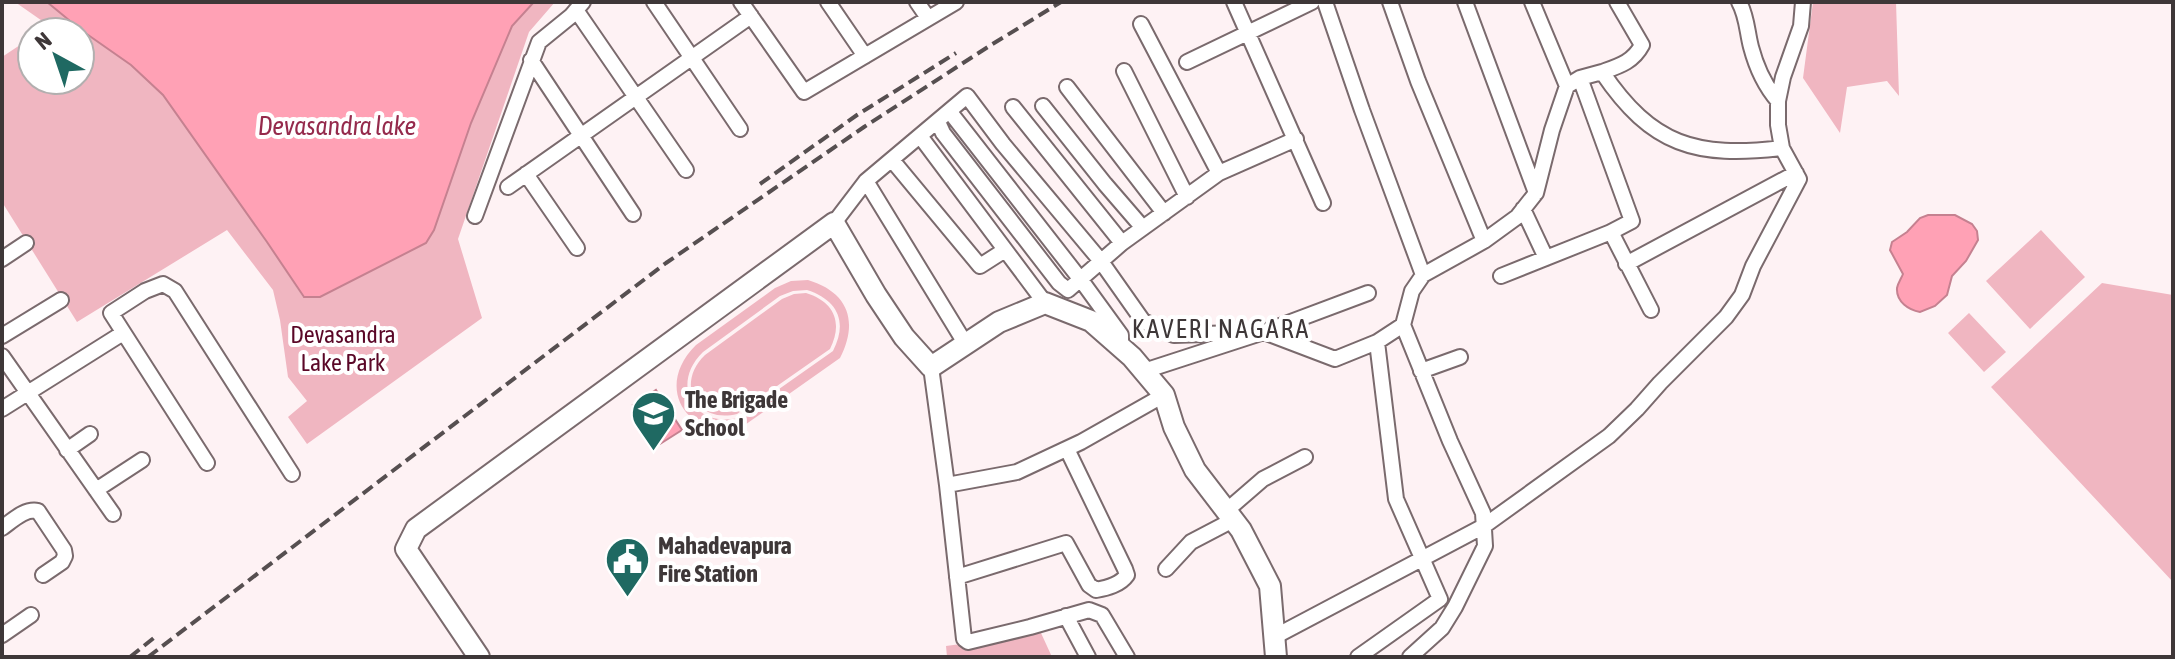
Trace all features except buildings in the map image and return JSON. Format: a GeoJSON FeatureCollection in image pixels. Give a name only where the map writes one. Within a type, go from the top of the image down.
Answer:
{"type":"FeatureCollection","features":[{"type":"Feature","properties":{"kind":"street"},"geometry":{"type":"LineString","coordinates":[[654,2],[740,129]]}},
{"type":"Feature","properties":{"kind":"street"},"geometry":{"type":"LineString","coordinates":[[741,2],[804,92],[956,2]]}},
{"type":"Feature","properties":{"kind":"street"},"geometry":{"type":"LineString","coordinates":[[828,2],[865,56]]}},
{"type":"Feature","properties":{"kind":"street"},"geometry":{"type":"LineString","coordinates":[[917,2],[928,18]]}},
{"type":"Feature","properties":{"kind":"street"},"geometry":{"type":"LineString","coordinates":[[1234,2],[1323,203]]}},
{"type":"Feature","properties":{"kind":"street"},"geometry":{"type":"LineString","coordinates":[[1187,62],[1312,2]]}},
{"type":"Feature","properties":{"kind":"street"},"geometry":{"type":"LineString","coordinates":[[1325,2],[1423,275]]}},
{"type":"Feature","properties":{"kind":"street"},"geometry":{"type":"LineString","coordinates":[[1390,2],[1418,81],[1484,241]]}},
{"type":"Feature","properties":{"kind":"street"},"geometry":{"type":"LineString","coordinates":[[1465,2],[1536,193]]}},
{"type":"Feature","properties":{"kind":"street"},"geometry":{"type":"LineString","coordinates":[[1410,657],[1442,628],[1485,546],[1483,513],[1403,325],[1412,291],[1423,275],[1484,241],[1517,217],[1536,193],[1552,130],[1574,82],[1627,63],[1638,53],[1642,45],[1617,2]]}},
{"type":"Feature","properties":{"kind":"street"},"geometry":{"type":"LineString","coordinates":[[1739,2],[1761,74],[1778,101]]}},
{"type":"Feature","properties":{"kind":"street"},"geometry":{"type":"LineString","coordinates":[[950,112],[1081,280],[1121,341],[1164,395],[1174,427],[1195,470],[1241,530],[1270,586],[1275,647],[1364,591],[1484,526],[1609,436],[1726,317],[1742,295],[1753,266],[1799,179],[1782,148],[1778,101],[1801,26],[1803,2]]}},
{"type":"Feature","properties":{"kind":"street"},"geometry":{"type":"LineString","coordinates":[[1501,276],[1632,221],[1574,82],[1533,3]]}},
{"type":"Feature","properties":{"kind":"street"},"geometry":{"type":"LineString","coordinates":[[475,216],[539,42],[580,6],[686,170]]}},
{"type":"Feature","properties":{"kind":"street"},"geometry":{"type":"LineString","coordinates":[[508,187],[751,16]]}},
{"type":"Feature","properties":{"kind":"street"},"geometry":{"type":"LineString","coordinates":[[1141,24],[1219,173]]}},
{"type":"Feature","properties":{"kind":"street"},"geometry":{"type":"LineString","coordinates":[[531,60],[633,214]]}},
{"type":"Feature","properties":{"kind":"street"},"geometry":{"type":"LineString","coordinates":[[1124,71],[1187,197]]}},
{"type":"Feature","properties":{"kind":"street"},"geometry":{"type":"LineString","coordinates":[[1602,72],[1617,95],[1665,137],[1702,149],[1722,151],[1782,148]]}},
{"type":"Feature","properties":{"kind":"street"},"geometry":{"type":"LineString","coordinates":[[1067,87],[1164,213]]}},
{"type":"Feature","properties":{"kind":"street"},"geometry":{"type":"LineString","coordinates":[[479,657],[406,549],[416,529],[834,223],[866,181],[967,96],[1100,260],[1143,321],[1174,335],[1264,332],[1335,359],[1377,342],[1403,325]]}},
{"type":"Feature","properties":{"kind":"street"},"geometry":{"type":"LineString","coordinates":[[1043,106],[1143,228]]}},
{"type":"Feature","properties":{"kind":"street"},"geometry":{"type":"LineString","coordinates":[[1013,107],[1122,243]]}},
{"type":"Feature","properties":{"kind":"street"},"geometry":{"type":"LineString","coordinates":[[938,122],[969,167],[1068,290],[1100,260],[1219,173],[1296,139]]}},
{"type":"Feature","properties":{"kind":"street"},"geometry":{"type":"LineString","coordinates":[[920,136],[1045,303],[1091,321],[1121,341]]}},
{"type":"Feature","properties":{"kind":"street"},"geometry":{"type":"LineString","coordinates":[[969,167],[1003,144]]}},
{"type":"Feature","properties":{"kind":"street"},"geometry":{"type":"LineString","coordinates":[[892,160],[980,266],[1005,250]]}},
{"type":"Feature","properties":{"kind":"street"},"geometry":{"type":"LineString","coordinates":[[1626,264],[1796,173]]}},
{"type":"Feature","properties":{"kind":"street"},"geometry":{"type":"LineString","coordinates":[[526,174],[577,248]]}},
{"type":"Feature","properties":{"kind":"street"},"geometry":{"type":"LineString","coordinates":[[866,181],[965,343]]}},
{"type":"Feature","properties":{"kind":"street"},"geometry":{"type":"LineString","coordinates":[[1523,209],[1546,258]]}},
{"type":"Feature","properties":{"kind":"street"},"geometry":{"type":"LineString","coordinates":[[834,223],[904,337],[931,367],[962,634],[968,642],[1089,610],[1102,615],[1127,657]]}},
{"type":"Feature","properties":{"kind":"street"},"geometry":{"type":"LineString","coordinates":[[1609,233],[1651,310]]}},
{"type":"Feature","properties":{"kind":"street"},"geometry":{"type":"LineString","coordinates":[[2,259],[26,243]]}},
{"type":"Feature","properties":{"kind":"street"},"geometry":{"type":"LineString","coordinates":[[207,463],[111,313],[145,291],[163,284],[175,291],[292,474]]}},
{"type":"Feature","properties":{"kind":"street"},"geometry":{"type":"LineString","coordinates":[[1144,371],[1264,332],[1368,293]]}},
{"type":"Feature","properties":{"kind":"street"},"geometry":{"type":"LineString","coordinates":[[2,336],[61,300]]}},
{"type":"Feature","properties":{"kind":"street"},"geometry":{"type":"LineString","coordinates":[[931,367],[999,322],[1045,303]]}},
{"type":"Feature","properties":{"kind":"street"},"geometry":{"type":"LineString","coordinates":[[1121,341],[1143,321]]}},
{"type":"Feature","properties":{"kind":"street"},"geometry":{"type":"LineString","coordinates":[[2,409],[123,333]]}},
{"type":"Feature","properties":{"kind":"street"},"geometry":{"type":"LineString","coordinates":[[1358,657],[1440,599],[1396,499],[1377,342]]}},
{"type":"Feature","properties":{"kind":"street"},"geometry":{"type":"LineString","coordinates":[[2,356],[113,514]]}},
{"type":"Feature","properties":{"kind":"street"},"geometry":{"type":"LineString","coordinates":[[1421,371],[1460,357]]}},
{"type":"Feature","properties":{"kind":"street"},"geometry":{"type":"LineString","coordinates":[[947,485],[1017,472],[1067,449],[1164,395]]}},
{"type":"Feature","properties":{"kind":"street"},"geometry":{"type":"LineString","coordinates":[[67,450],[90,434]]}},
{"type":"Feature","properties":{"kind":"street"},"geometry":{"type":"LineString","coordinates":[[957,577],[1066,543],[1089,585],[1096,590],[1123,581],[1127,575],[1125,569],[1067,449]]}},
{"type":"Feature","properties":{"kind":"street"},"geometry":{"type":"LineString","coordinates":[[1166,569],[1191,542],[1229,515],[1263,479],[1305,457]]}},
{"type":"Feature","properties":{"kind":"street"},"geometry":{"type":"LineString","coordinates":[[96,490],[142,460]]}},
{"type":"Feature","properties":{"kind":"street"},"geometry":{"type":"LineString","coordinates":[[2,528],[26,512],[38,511],[65,556],[62,562],[43,575]]}},
{"type":"Feature","properties":{"kind":"street"},"geometry":{"type":"LineString","coordinates":[[2,635],[31,615]]}},
{"type":"Feature","properties":{"kind":"street"},"geometry":{"type":"LineString","coordinates":[[1066,616],[1088,657]]}},
{"type":"Feature","properties":{"kind":"green space"},"geometry":{"type":"Polygon","coordinates":[[[15,2],[47,2],[64,16],[35,16],[15,2]]]}},
{"type":"Feature","properties":{"kind":"green space","name":"Devasandra Lake Park"},"geometry":{"type":"Polygon","coordinates":[[[534,2],[555,2],[529,32],[458,239],[482,318],[307,444],[288,417],[307,401],[288,377],[273,290],[227,230],[77,322],[2,202],[2,57],[16,48],[16,96],[96,96],[96,40],[131,65],[163,95],[303,297],[434,230],[471,123],[512,26],[534,2]]]}},
{"type":"Feature","properties":{"kind":"green space"},"geometry":{"type":"Polygon","coordinates":[[[1813,2],[1896,2],[1899,96],[1887,81],[1847,87],[1840,133],[1803,78],[1813,2]]]}},
{"type":"Feature","properties":{"kind":"green space"},"geometry":{"type":"Polygon","coordinates":[[[2041,230],[2085,277],[2030,329],[1986,281],[2041,230]]]}},
{"type":"Feature","properties":{"kind":"green space"},"geometry":{"type":"Polygon","coordinates":[[[808,280],[822,285],[841,300],[849,320],[849,332],[840,358],[742,427],[722,429],[691,418],[677,392],[677,377],[684,361],[696,345],[775,288],[791,281],[808,280]],[[807,290],[780,296],[703,352],[693,364],[688,377],[691,401],[698,410],[722,419],[738,418],[833,351],[840,322],[833,306],[807,290]]]}},
{"type":"Feature","properties":{"kind":"green space"},"geometry":{"type":"Polygon","coordinates":[[[2102,283],[2173,295],[2173,582],[1991,387],[2102,283]]]}},
{"type":"Feature","properties":{"kind":"green space"},"geometry":{"type":"Polygon","coordinates":[[[806,293],[824,302],[834,315],[836,331],[830,349],[737,414],[723,416],[701,407],[691,389],[696,366],[705,355],[782,299],[806,293]]]}},
{"type":"Feature","properties":{"kind":"green space"},"geometry":{"type":"Polygon","coordinates":[[[1969,313],[2006,352],[1984,372],[1948,333],[1969,313]]]}},
{"type":"Feature","properties":{"kind":"green space"},"geometry":{"type":"Polygon","coordinates":[[[1041,633],[1052,657],[947,657],[946,646],[1041,633]]]}},
{"type":"Feature","properties":{"kind":"water","name":"Devasandra lake"},"geometry":{"type":"Polygon","coordinates":[[[47,2],[534,2],[512,26],[471,123],[434,230],[426,243],[320,297],[304,297],[163,95],[131,65],[96,40],[96,16],[64,16],[47,2]]]}},
{"type":"Feature","properties":{"kind":"water"},"geometry":{"type":"Polygon","coordinates":[[[1955,215],[1972,224],[1978,240],[1966,261],[1952,276],[1947,295],[1935,306],[1920,312],[1908,307],[1897,293],[1903,274],[1890,250],[1892,242],[1920,218],[1955,215]]]}},
{"type":"Feature","properties":{"kind":"water"},"geometry":{"type":"Polygon","coordinates":[[[656,390],[682,430],[660,444],[633,405],[656,390]]]}},
{"type":"Feature","properties":{"kind":"railway"},"geometry":{"type":"LineString","coordinates":[[148,657],[666,263],[864,127],[1061,2]]}},
{"type":"Feature","properties":{"kind":"railway"},"geometry":{"type":"LineString","coordinates":[[760,184],[857,115],[956,53]]}},
{"type":"Feature","properties":{"kind":"railway"},"geometry":{"type":"LineString","coordinates":[[130,657],[155,637]]}},
{"type":"Feature","properties":{"kind":"place","name":"The Brigade School"},"geometry":{"type":"Point","coordinates":[654,453]}},
{"type":"Feature","properties":{"kind":"place","name":"Mahadevapura Fire Station"},"geometry":{"type":"Point","coordinates":[627,599]}},
{"type":"Feature","properties":{"kind":"district","name":"KAVERI NAGARA"},"geometry":{"type":"Point","coordinates":[1221,329]}}]}
